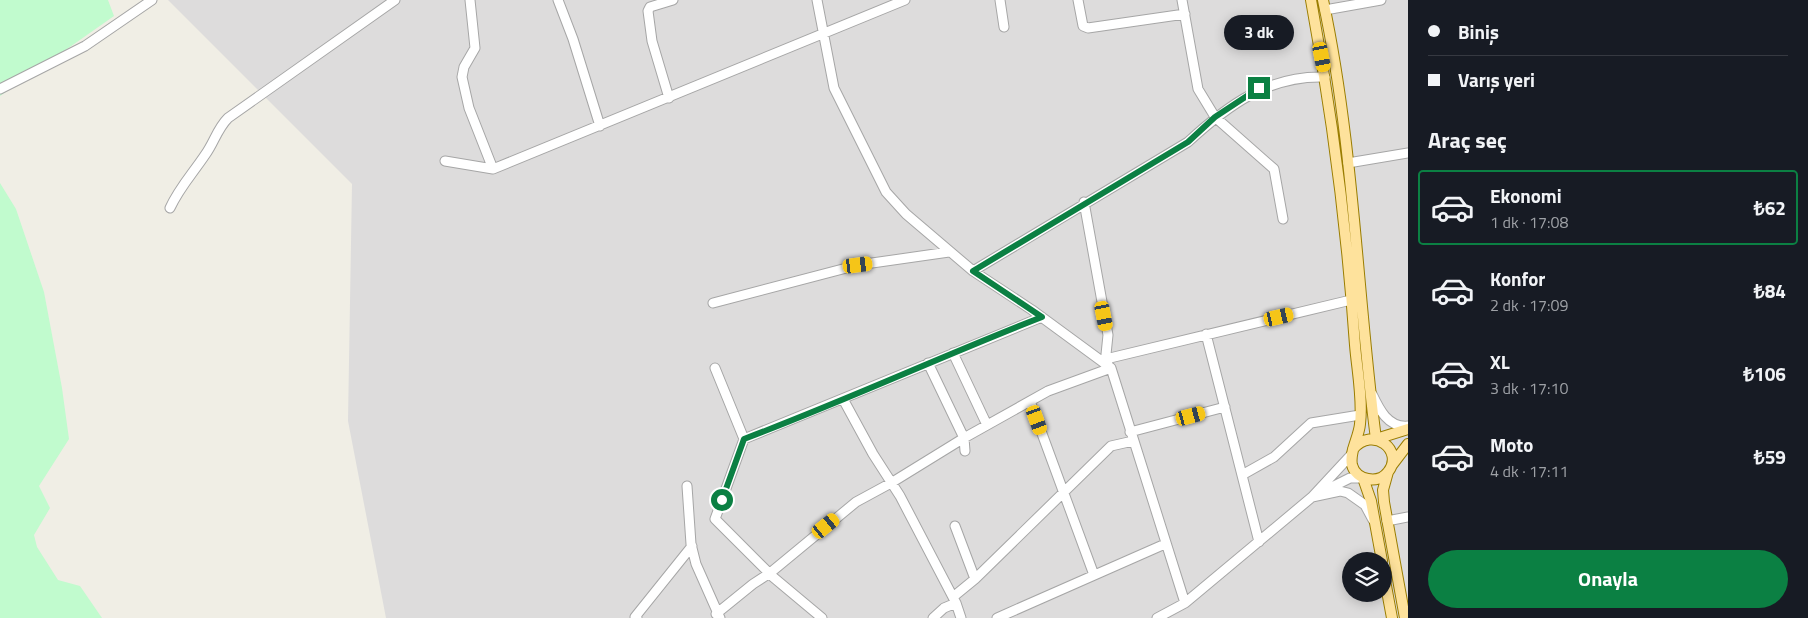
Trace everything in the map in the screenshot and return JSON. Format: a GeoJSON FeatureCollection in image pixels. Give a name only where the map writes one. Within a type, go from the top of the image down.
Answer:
{"type":"FeatureCollection","features":[{"type":"Feature","properties":{"kind":"main road"},"geometry":{"type":"LineString","coordinates":[[1310,0],[1325,76],[1342,202],[1352,300],[1360,415],[1360,425],[1352,452],[1353,468],[1363,478],[1371,501],[1380,552]]}},
{"type":"Feature","properties":{"kind":"main road"},"geometry":{"type":"LineString","coordinates":[[1324,5],[1339,91],[1348,163],[1376,439]]}},
{"type":"Feature","properties":{"kind":"main road"},"geometry":{"type":"LineString","coordinates":[[1352,452],[1363,440],[1376,439],[1408,428]]}},
{"type":"Feature","properties":{"kind":"main road"},"geometry":{"type":"LineString","coordinates":[[1376,439],[1388,446],[1391,452],[1390,469],[1383,490],[1405,618]]}},
{"type":"Feature","properties":{"kind":"main road"},"geometry":{"type":"LineString","coordinates":[[1363,478],[1376,479],[1390,469],[1408,444]]}},
{"type":"Feature","properties":{"kind":"main road"},"geometry":{"type":"LineString","coordinates":[[1389,602],[1392,618]]}},
{"type":"Feature","properties":{"kind":"street"},"geometry":{"type":"LineString","coordinates":[[0,89],[85,46],[152,0]]}},
{"type":"Feature","properties":{"kind":"street"},"geometry":{"type":"LineString","coordinates":[[170,208],[176,195],[206,154],[220,126],[228,118],[395,0]]}},
{"type":"Feature","properties":{"kind":"street"},"geometry":{"type":"LineString","coordinates":[[470,0],[475,48],[464,67],[462,77],[469,108],[493,169]]}},
{"type":"Feature","properties":{"kind":"street"},"geometry":{"type":"LineString","coordinates":[[558,0],[573,39],[600,126]]}},
{"type":"Feature","properties":{"kind":"street"},"geometry":{"type":"LineString","coordinates":[[669,98],[652,41],[648,11],[650,8],[673,0]]}},
{"type":"Feature","properties":{"kind":"street"},"geometry":{"type":"LineString","coordinates":[[817,0],[834,88],[886,192],[906,214],[973,271],[1042,317],[1108,366]]}},
{"type":"Feature","properties":{"kind":"street"},"geometry":{"type":"LineString","coordinates":[[445,161],[493,169],[824,35],[905,0]]}},
{"type":"Feature","properties":{"kind":"street"},"geometry":{"type":"LineString","coordinates":[[1000,0],[1004,27]]}},
{"type":"Feature","properties":{"kind":"street"},"geometry":{"type":"LineString","coordinates":[[1078,0],[1083,26],[1088,28],[1185,14]]}},
{"type":"Feature","properties":{"kind":"street"},"geometry":{"type":"LineString","coordinates":[[1182,0],[1198,89],[1215,117],[1274,168],[1283,219]]}},
{"type":"Feature","properties":{"kind":"street"},"geometry":{"type":"LineString","coordinates":[[1324,5],[1380,0]]}},
{"type":"Feature","properties":{"kind":"street"},"geometry":{"type":"LineString","coordinates":[[973,271],[1084,202],[1188,142],[1215,117],[1259,88],[1307,76],[1325,76]]}},
{"type":"Feature","properties":{"kind":"street"},"geometry":{"type":"LineString","coordinates":[[1348,163],[1408,153]]}},
{"type":"Feature","properties":{"kind":"street"},"geometry":{"type":"LineString","coordinates":[[1084,202],[1108,335],[1108,366],[1184,603]]}},
{"type":"Feature","properties":{"kind":"street"},"geometry":{"type":"LineString","coordinates":[[713,303],[858,265],[949,252]]}},
{"type":"Feature","properties":{"kind":"street"},"geometry":{"type":"LineString","coordinates":[[1108,366],[1110,358],[1352,300]]}},
{"type":"Feature","properties":{"kind":"street"},"geometry":{"type":"LineString","coordinates":[[744,439],[796,420],[843,398],[1042,317]]}},
{"type":"Feature","properties":{"kind":"street"},"geometry":{"type":"LineString","coordinates":[[1206,334],[1259,542]]}},
{"type":"Feature","properties":{"kind":"street"},"geometry":{"type":"LineString","coordinates":[[953,352],[986,425]]}},
{"type":"Feature","properties":{"kind":"street"},"geometry":{"type":"LineString","coordinates":[[928,363],[964,438],[964,451]]}},
{"type":"Feature","properties":{"kind":"street"},"geometry":{"type":"LineString","coordinates":[[687,486],[692,546],[696,564],[718,616],[753,584],[770,573],[856,502],[891,484],[964,438],[1048,391],[1108,366]]}},
{"type":"Feature","properties":{"kind":"street"},"geometry":{"type":"LineString","coordinates":[[715,368],[744,439],[715,519],[770,573],[822,618]]}},
{"type":"Feature","properties":{"kind":"street"},"geometry":{"type":"LineString","coordinates":[[1371,393],[1382,415],[1397,425],[1408,428]]}},
{"type":"Feature","properties":{"kind":"street"},"geometry":{"type":"LineString","coordinates":[[843,398],[954,600],[961,618]]}},
{"type":"Feature","properties":{"kind":"street"},"geometry":{"type":"LineString","coordinates":[[1030,401],[1094,575]]}},
{"type":"Feature","properties":{"kind":"street"},"geometry":{"type":"LineString","coordinates":[[933,618],[954,600],[1111,446],[1132,437],[1225,407]]}},
{"type":"Feature","properties":{"kind":"street"},"geometry":{"type":"LineString","coordinates":[[1242,474],[1274,457],[1311,423],[1360,415]]}},
{"type":"Feature","properties":{"kind":"street"},"geometry":{"type":"LineString","coordinates":[[1157,618],[1184,603],[1312,497],[1352,452]]}},
{"type":"Feature","properties":{"kind":"street"},"geometry":{"type":"LineString","coordinates":[[1312,497],[1345,480],[1363,478]]}},
{"type":"Feature","properties":{"kind":"street"},"geometry":{"type":"LineString","coordinates":[[1312,497],[1340,491],[1348,493],[1365,506],[1376,525]]}},
{"type":"Feature","properties":{"kind":"street"},"geometry":{"type":"LineString","coordinates":[[1387,521],[1408,517]]}},
{"type":"Feature","properties":{"kind":"street"},"geometry":{"type":"LineString","coordinates":[[955,526],[975,579]]}},
{"type":"Feature","properties":{"kind":"street"},"geometry":{"type":"LineString","coordinates":[[997,618],[1164,544]]}},
{"type":"Feature","properties":{"kind":"street"},"geometry":{"type":"LineString","coordinates":[[636,618],[692,546]]}},
{"type":"Feature","properties":{"kind":"shaded area"},"geometry":{"type":"Polygon","coordinates":[[[168,0],[1408,0],[1408,618],[386,618],[348,421],[352,184],[168,0]]]}},
{"type":"Feature","properties":{"kind":"green space"},"geometry":{"type":"Polygon","coordinates":[[[0,0],[108,0],[114,16],[0,96],[0,0]]]}},
{"type":"Feature","properties":{"kind":"green space"},"geometry":{"type":"Polygon","coordinates":[[[0,183],[16,209],[44,292],[62,388],[69,439],[39,486],[50,508],[34,535],[37,547],[58,580],[80,586],[102,618],[0,618],[0,183]]]}},
{"type":"Feature","properties":{"kind":"route"},"geometry":{"type":"LineString","coordinates":[[722,500],[744,439],[796,420],[853,394],[1042,317],[973,271],[1084,202],[1188,142],[1229,106],[1259,88]]}}]}
